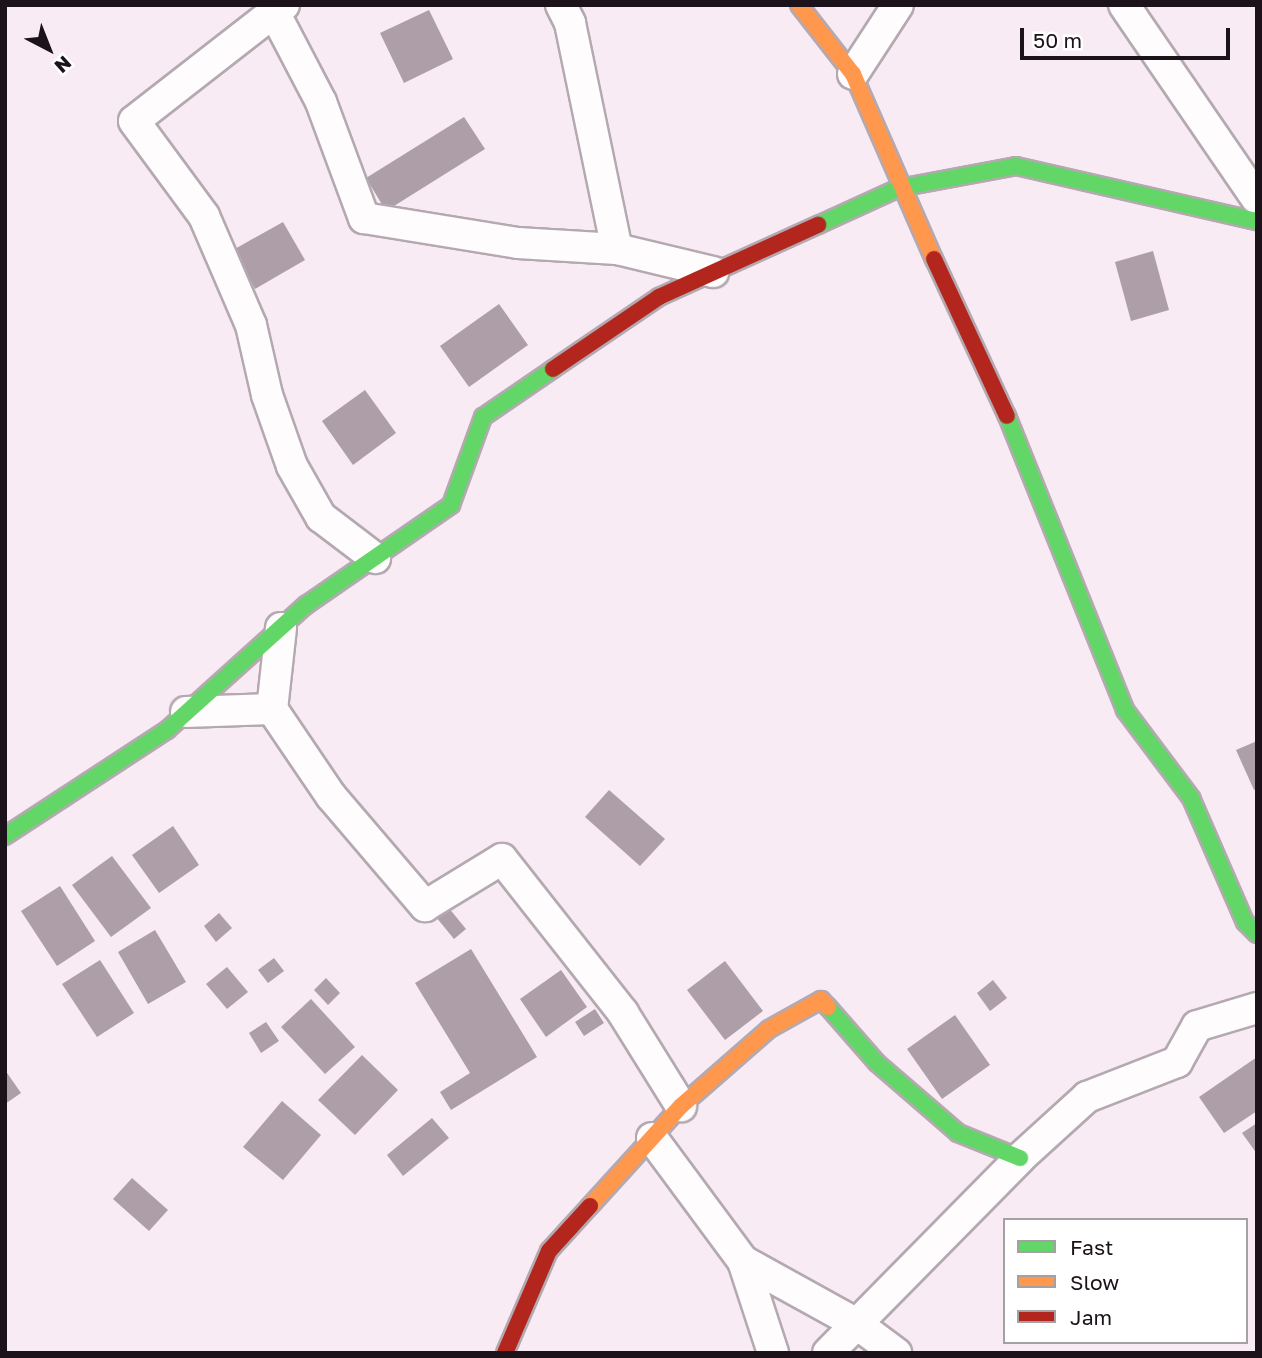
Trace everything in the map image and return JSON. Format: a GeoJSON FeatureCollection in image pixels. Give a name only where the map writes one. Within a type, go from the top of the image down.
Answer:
{"type":"FeatureCollection","features":[{"type":"Feature","properties":{"kind":"street"},"geometry":{"type":"LineString","coordinates":[[561,5],[570,23],[617,250]]}},
{"type":"Feature","properties":{"kind":"street"},"geometry":{"type":"LineString","coordinates":[[799,5],[853,75],[899,188],[992,378],[1125,710],[1191,798],[1245,922],[1257,934]]}},
{"type":"Feature","properties":{"kind":"street"},"geometry":{"type":"LineString","coordinates":[[853,75],[898,5]]}},
{"type":"Feature","properties":{"kind":"street"},"geometry":{"type":"LineString","coordinates":[[1124,5],[1257,199]]}},
{"type":"Feature","properties":{"kind":"street"},"geometry":{"type":"LineString","coordinates":[[375,558],[321,517],[292,466],[267,395],[250,325],[204,216],[134,121],[279,9],[321,102],[364,218],[519,243],[617,250],[713,272]]}},
{"type":"Feature","properties":{"kind":"street"},"geometry":{"type":"LineString","coordinates":[[5,836],[167,730],[281,628],[451,505],[483,417],[659,297],[899,188],[1016,166],[1257,220]]}},
{"type":"Feature","properties":{"kind":"street"},"geometry":{"type":"LineString","coordinates":[[281,628],[272,709],[331,796],[425,906],[502,859],[623,1013],[681,1106]]}},
{"type":"Feature","properties":{"kind":"street"},"geometry":{"type":"LineString","coordinates":[[186,712],[272,709]]}},
{"type":"Feature","properties":{"kind":"street"},"geometry":{"type":"LineString","coordinates":[[505,1353],[549,1251],[681,1106],[769,1029],[821,1000],[877,1063],[958,1133],[1020,1158]]}},
{"type":"Feature","properties":{"kind":"street"},"geometry":{"type":"LineString","coordinates":[[828,1353],[1020,1158],[1087,1097],[1177,1062],[1197,1026],[1257,1008]]}},
{"type":"Feature","properties":{"kind":"street"},"geometry":{"type":"LineString","coordinates":[[652,1138],[743,1261],[773,1353]]}},
{"type":"Feature","properties":{"kind":"street"},"geometry":{"type":"LineString","coordinates":[[743,1261],[857,1324],[896,1353]]}},
{"type":"Feature","properties":{"kind":"building"},"geometry":{"type":"Polygon","coordinates":[[[429,10],[453,59],[404,83],[380,33],[429,10]]]}},
{"type":"Feature","properties":{"kind":"building"},"geometry":{"type":"Polygon","coordinates":[[[464,117],[485,149],[386,211],[366,178],[464,117]]]}},
{"type":"Feature","properties":{"kind":"building"},"geometry":{"type":"Polygon","coordinates":[[[283,222],[305,260],[255,289],[233,250],[283,222]]]}},
{"type":"Feature","properties":{"kind":"building"},"geometry":{"type":"Polygon","coordinates":[[[1153,251],[1169,310],[1131,321],[1115,262],[1153,251]]]}},
{"type":"Feature","properties":{"kind":"building"},"geometry":{"type":"Polygon","coordinates":[[[499,304],[528,345],[469,387],[440,346],[499,304]]]}},
{"type":"Feature","properties":{"kind":"building"},"geometry":{"type":"Polygon","coordinates":[[[365,390],[396,433],[353,465],[322,421],[365,390]]]}},
{"type":"Feature","properties":{"kind":"building"},"geometry":{"type":"Polygon","coordinates":[[[1257,741],[1257,789],[1254,790],[1236,750],[1257,741]]]}},
{"type":"Feature","properties":{"kind":"building"},"geometry":{"type":"Polygon","coordinates":[[[609,790],[665,839],[640,866],[585,817],[609,790]]]}},
{"type":"Feature","properties":{"kind":"building"},"geometry":{"type":"Polygon","coordinates":[[[173,826],[199,865],[159,893],[132,855],[173,826]]]}},
{"type":"Feature","properties":{"kind":"building"},"geometry":{"type":"Polygon","coordinates":[[[112,856],[151,908],[111,937],[72,885],[112,856]]]}},
{"type":"Feature","properties":{"kind":"building"},"geometry":{"type":"Polygon","coordinates":[[[60,886],[95,941],[57,966],[21,911],[60,886]]]}},
{"type":"Feature","properties":{"kind":"building"},"geometry":{"type":"Polygon","coordinates":[[[448,907],[466,929],[454,939],[436,917],[448,907]]]}},
{"type":"Feature","properties":{"kind":"building"},"geometry":{"type":"Polygon","coordinates":[[[219,913],[232,928],[216,942],[204,926],[219,913]]]}},
{"type":"Feature","properties":{"kind":"building"},"geometry":{"type":"Polygon","coordinates":[[[155,930],[186,982],[148,1004],[118,952],[155,930]]]}},
{"type":"Feature","properties":{"kind":"building"},"geometry":{"type":"Polygon","coordinates":[[[471,949],[537,1057],[451,1110],[440,1092],[470,1073],[415,983],[471,949]]]}},
{"type":"Feature","properties":{"kind":"building"},"geometry":{"type":"Polygon","coordinates":[[[274,958],[284,971],[268,983],[258,970],[274,958]]]}},
{"type":"Feature","properties":{"kind":"building"},"geometry":{"type":"Polygon","coordinates":[[[100,960],[134,1013],[97,1037],[62,984],[100,960]]]}},
{"type":"Feature","properties":{"kind":"building"},"geometry":{"type":"Polygon","coordinates":[[[725,961],[763,1011],[725,1040],[687,990],[725,961]]]}},
{"type":"Feature","properties":{"kind":"building"},"geometry":{"type":"Polygon","coordinates":[[[227,967],[248,992],[227,1009],[206,984],[227,967]]]}},
{"type":"Feature","properties":{"kind":"building"},"geometry":{"type":"Polygon","coordinates":[[[561,970],[587,1007],[546,1037],[520,999],[561,970]]]}},
{"type":"Feature","properties":{"kind":"building"},"geometry":{"type":"Polygon","coordinates":[[[326,978],[340,993],[328,1005],[314,990],[326,978]]]}},
{"type":"Feature","properties":{"kind":"building"},"geometry":{"type":"Polygon","coordinates":[[[993,980],[1007,998],[990,1011],[977,993],[993,980]]]}},
{"type":"Feature","properties":{"kind":"building"},"geometry":{"type":"Polygon","coordinates":[[[311,999],[355,1047],[325,1074],[281,1027],[311,999]]]}},
{"type":"Feature","properties":{"kind":"building"},"geometry":{"type":"Polygon","coordinates":[[[595,1009],[604,1023],[584,1036],[575,1022],[595,1009]]]}},
{"type":"Feature","properties":{"kind":"building"},"geometry":{"type":"Polygon","coordinates":[[[955,1015],[990,1065],[942,1099],[907,1049],[955,1015]]]}},
{"type":"Feature","properties":{"kind":"building"},"geometry":{"type":"Polygon","coordinates":[[[266,1022],[279,1041],[261,1053],[249,1033],[266,1022]]]}},
{"type":"Feature","properties":{"kind":"building"},"geometry":{"type":"Polygon","coordinates":[[[362,1055],[398,1090],[355,1135],[318,1100],[362,1055]]]}},
{"type":"Feature","properties":{"kind":"building"},"geometry":{"type":"Polygon","coordinates":[[[1257,1057],[1257,1111],[1224,1133],[1199,1097],[1257,1057]]]}},
{"type":"Feature","properties":{"kind":"building"},"geometry":{"type":"Polygon","coordinates":[[[5,1070],[21,1093],[5,1104],[5,1070]]]}},
{"type":"Feature","properties":{"kind":"building"},"geometry":{"type":"Polygon","coordinates":[[[282,1101],[321,1135],[283,1180],[243,1147],[282,1101]]]}},
{"type":"Feature","properties":{"kind":"building"},"geometry":{"type":"Polygon","coordinates":[[[432,1118],[449,1138],[403,1176],[387,1155],[432,1118]]]}},
{"type":"Feature","properties":{"kind":"building"},"geometry":{"type":"Polygon","coordinates":[[[1257,1123],[1257,1154],[1242,1133],[1257,1123]]]}},
{"type":"Feature","properties":{"kind":"building"},"geometry":{"type":"Polygon","coordinates":[[[132,1178],[168,1210],[149,1231],[113,1199],[132,1178]]]}},
{"type":"Feature","properties":{"kind":"traffic: fast"},"geometry":{"type":"LineString","coordinates":[[818,225],[899,188],[1016,166],[1257,221]]}},
{"type":"Feature","properties":{"kind":"traffic: fast"},"geometry":{"type":"LineString","coordinates":[[5,836],[167,730],[306,605],[451,505],[483,417],[553,369]]}},
{"type":"Feature","properties":{"kind":"traffic: fast"},"geometry":{"type":"LineString","coordinates":[[1007,416],[1125,710],[1191,798],[1245,922],[1257,934]]}},
{"type":"Feature","properties":{"kind":"traffic: fast"},"geometry":{"type":"LineString","coordinates":[[828,1007],[877,1063],[958,1133],[1020,1158]]}},
{"type":"Feature","properties":{"kind":"traffic: slow"},"geometry":{"type":"LineString","coordinates":[[799,5],[853,74],[934,259]]}},
{"type":"Feature","properties":{"kind":"traffic: slow"},"geometry":{"type":"LineString","coordinates":[[590,1206],[681,1106],[769,1029],[821,1000],[828,1007]]}},
{"type":"Feature","properties":{"kind":"traffic: jam"},"geometry":{"type":"LineString","coordinates":[[553,369],[659,297],[818,225]]}},
{"type":"Feature","properties":{"kind":"traffic: jam"},"geometry":{"type":"LineString","coordinates":[[934,259],[1007,416]]}},
{"type":"Feature","properties":{"kind":"traffic: jam"},"geometry":{"type":"LineString","coordinates":[[505,1353],[549,1251],[590,1206]]}}]}
